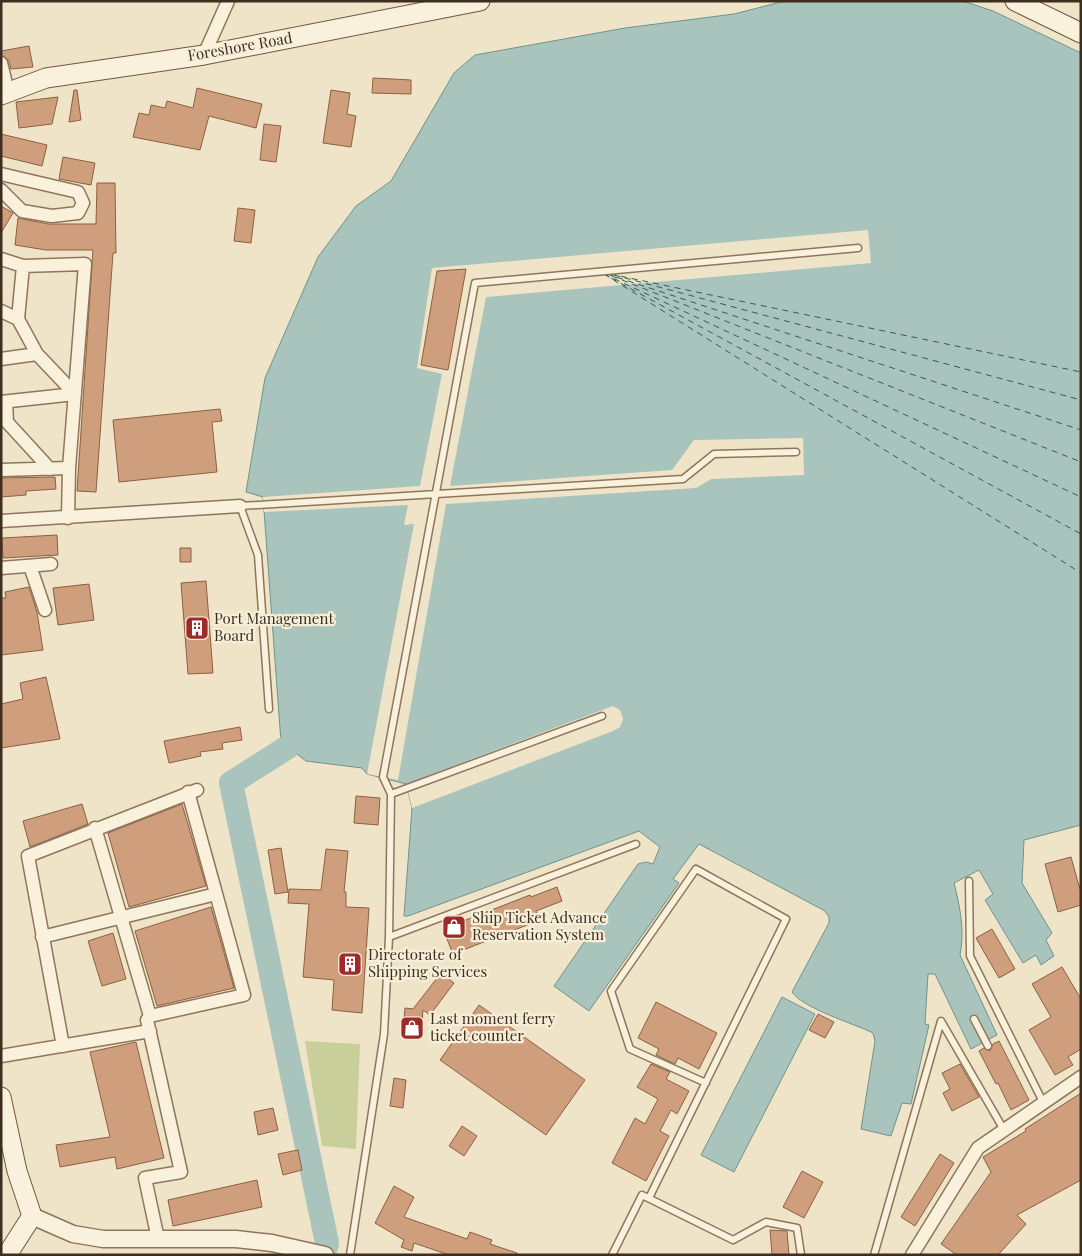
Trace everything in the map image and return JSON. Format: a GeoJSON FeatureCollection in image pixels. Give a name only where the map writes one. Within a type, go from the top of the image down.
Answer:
{"type":"FeatureCollection","features":[{"type":"Feature","properties":{"kind":"main road","name":"Foreshore Road"},"geometry":{"type":"LineString","coordinates":[[5,94],[46,78],[204,55],[480,1]]}},
{"type":"Feature","properties":{"kind":"main road"},"geometry":{"type":"LineString","coordinates":[[1015,1],[1081,33]]}},
{"type":"Feature","properties":{"kind":"main road"},"geometry":{"type":"LineString","coordinates":[[1,1097],[17,1171],[32,1216],[7,1255]]}},
{"type":"Feature","properties":{"kind":"street"},"geometry":{"type":"LineString","coordinates":[[204,55],[228,1]]}},
{"type":"Feature","properties":{"kind":"street"},"geometry":{"type":"LineString","coordinates":[[1,63],[5,94]]}},
{"type":"Feature","properties":{"kind":"street"},"geometry":{"type":"LineString","coordinates":[[1,174],[78,192],[83,203],[78,213],[52,216],[22,211],[1,190]]}},
{"type":"Feature","properties":{"kind":"street"},"geometry":{"type":"LineString","coordinates":[[1,259],[23,266],[85,264],[69,468],[68,518]]}},
{"type":"Feature","properties":{"kind":"street"},"geometry":{"type":"LineString","coordinates":[[23,266],[18,319],[37,354],[75,394]]}},
{"type":"Feature","properties":{"kind":"street"},"geometry":{"type":"LineString","coordinates":[[1,311],[18,319]]}},
{"type":"Feature","properties":{"kind":"street"},"geometry":{"type":"LineString","coordinates":[[1,360],[37,354]]}},
{"type":"Feature","properties":{"kind":"street"},"geometry":{"type":"LineString","coordinates":[[50,468],[7,422],[3,402],[75,394]]}},
{"type":"Feature","properties":{"kind":"street"},"geometry":{"type":"LineString","coordinates":[[1,470],[69,468]]}},
{"type":"Feature","properties":{"kind":"street"},"geometry":{"type":"LineString","coordinates":[[1,521],[240,506]]}},
{"type":"Feature","properties":{"kind":"street"},"geometry":{"type":"LineString","coordinates":[[1,568],[51,564]]}},
{"type":"Feature","properties":{"kind":"street"},"geometry":{"type":"LineString","coordinates":[[30,566],[45,610]]}},
{"type":"Feature","properties":{"kind":"street"},"geometry":{"type":"LineString","coordinates":[[63,1046],[28,856],[192,791],[216,894],[244,995],[150,1016]]}},
{"type":"Feature","properties":{"kind":"street"},"geometry":{"type":"LineString","coordinates":[[95,828],[150,1016],[147,1020],[181,1172],[145,1178],[158,1239]]}},
{"type":"Feature","properties":{"kind":"street"},"geometry":{"type":"LineString","coordinates":[[42,937],[216,894]]}},
{"type":"Feature","properties":{"kind":"street"},"geometry":{"type":"LineString","coordinates":[[1,1056],[150,1032]]}},
{"type":"Feature","properties":{"kind":"street"},"geometry":{"type":"LineString","coordinates":[[912,1255],[978,1148],[1081,1077]]}},
{"type":"Feature","properties":{"kind":"street"},"geometry":{"type":"LineString","coordinates":[[32,1216],[73,1234],[103,1239],[236,1239],[320,1253]]}},
{"type":"Feature","properties":{"kind":"lane"},"geometry":{"type":"LineString","coordinates":[[350,1255],[384,1034],[389,937],[391,794],[383,777],[434,494],[476,283],[858,248]]}},
{"type":"Feature","properties":{"kind":"lane"},"geometry":{"type":"LineString","coordinates":[[269,709],[258,555],[240,506],[683,480],[714,454],[796,452]]}},
{"type":"Feature","properties":{"kind":"lane"},"geometry":{"type":"LineString","coordinates":[[391,794],[602,716]]}},
{"type":"Feature","properties":{"kind":"lane"},"geometry":{"type":"LineString","coordinates":[[389,937],[636,844]]}},
{"type":"Feature","properties":{"kind":"lane"},"geometry":{"type":"LineString","coordinates":[[649,1198],[706,1083],[786,919],[696,869],[611,992],[630,1049],[706,1083]]}},
{"type":"Feature","properties":{"kind":"lane"},"geometry":{"type":"LineString","coordinates":[[968,880],[970,956],[1043,1102]]}},
{"type":"Feature","properties":{"kind":"lane"},"geometry":{"type":"LineString","coordinates":[[974,1019],[988,1046]]}},
{"type":"Feature","properties":{"kind":"lane"},"geometry":{"type":"LineString","coordinates":[[874,1255],[941,1021],[1004,1130]]}},
{"type":"Feature","properties":{"kind":"lane"},"geometry":{"type":"LineString","coordinates":[[612,1255],[642,1195],[733,1240],[766,1222],[797,1228],[801,1255]]}},
{"type":"Feature","properties":{"kind":"green space"},"geometry":{"type":"Polygon","coordinates":[[[305,1041],[360,1044],[356,1149],[322,1146],[305,1041]]]}},
{"type":"Feature","properties":{"kind":"water"},"geometry":{"type":"Polygon","coordinates":[[[785,1],[963,1],[993,11],[1081,53],[1081,825],[1024,840],[1022,883],[1052,933],[1046,940],[1054,956],[1041,965],[1036,955],[1023,963],[985,900],[993,894],[979,870],[954,883],[962,928],[960,955],[997,1035],[971,1049],[935,974],[928,974],[925,1024],[929,1025],[911,1104],[902,1103],[891,1136],[861,1129],[875,1041],[873,1033],[818,1010],[798,998],[792,992],[829,923],[829,917],[825,911],[699,844],[673,879],[679,883],[589,1011],[554,986],[638,864],[646,862],[653,864],[660,847],[639,831],[404,916],[412,808],[406,784],[367,774],[362,768],[306,761],[281,742],[263,497],[246,492],[265,378],[318,257],[356,206],[391,181],[454,73],[475,55],[625,28],[734,14],[785,1]]]}},
{"type":"Feature","properties":{"kind":"water"},"geometry":{"type":"Polygon","coordinates":[[[782,997],[815,1014],[734,1172],[701,1155],[782,997]]]}},
{"type":"Feature","properties":{"kind":"pier"},"geometry":{"type":"Polygon","coordinates":[[[868,230],[871,263],[486,297],[450,486],[672,470],[694,440],[803,438],[804,475],[711,479],[696,488],[446,504],[398,780],[367,774],[414,524],[404,525],[408,505],[264,512],[263,497],[420,486],[442,374],[417,368],[432,268],[868,230]]]}},
{"type":"Feature","properties":{"kind":"pier"},"geometry":{"type":"Polygon","coordinates":[[[613,706],[620,710],[623,719],[620,727],[613,731],[412,808],[406,784],[613,706]]]}},
{"type":"Feature","properties":{"kind":"building"},"geometry":{"type":"Polygon","coordinates":[[[29,46],[33,67],[11,69],[9,61],[1,55],[1,51],[29,46]]]}},
{"type":"Feature","properties":{"kind":"building"},"geometry":{"type":"Polygon","coordinates":[[[373,78],[411,80],[411,94],[372,93],[373,78]]]}},
{"type":"Feature","properties":{"kind":"building"},"geometry":{"type":"Polygon","coordinates":[[[197,88],[262,104],[256,128],[209,116],[200,150],[133,137],[139,113],[149,115],[151,105],[165,108],[167,101],[193,108],[197,88]]]}},
{"type":"Feature","properties":{"kind":"building"},"geometry":{"type":"Polygon","coordinates":[[[74,90],[77,90],[81,120],[69,122],[74,90]]]}},
{"type":"Feature","properties":{"kind":"building"},"geometry":{"type":"Polygon","coordinates":[[[331,90],[350,93],[347,114],[356,116],[351,147],[323,143],[331,90]]]}},
{"type":"Feature","properties":{"kind":"building"},"geometry":{"type":"Polygon","coordinates":[[[58,97],[52,124],[19,128],[16,102],[58,97]]]}},
{"type":"Feature","properties":{"kind":"building"},"geometry":{"type":"Polygon","coordinates":[[[264,124],[281,126],[276,162],[260,160],[264,124]]]}},
{"type":"Feature","properties":{"kind":"building"},"geometry":{"type":"Polygon","coordinates":[[[1,134],[47,145],[42,166],[1,156],[1,134]]]}},
{"type":"Feature","properties":{"kind":"building"},"geometry":{"type":"Polygon","coordinates":[[[63,157],[95,163],[91,185],[59,179],[63,157]]]}},
{"type":"Feature","properties":{"kind":"building"},"geometry":{"type":"Polygon","coordinates":[[[97,183],[115,183],[116,253],[113,253],[96,492],[77,491],[93,250],[46,250],[15,245],[18,218],[48,224],[96,224],[97,183]]]}},
{"type":"Feature","properties":{"kind":"building"},"geometry":{"type":"Polygon","coordinates":[[[1,206],[13,213],[1,233],[1,206]]]}},
{"type":"Feature","properties":{"kind":"building"},"geometry":{"type":"Polygon","coordinates":[[[238,208],[255,210],[251,243],[234,241],[238,208]]]}},
{"type":"Feature","properties":{"kind":"building"},"geometry":{"type":"Polygon","coordinates":[[[466,269],[448,370],[421,365],[437,271],[466,269]]]}},
{"type":"Feature","properties":{"kind":"building"},"geometry":{"type":"Polygon","coordinates":[[[220,409],[222,421],[212,422],[217,472],[119,482],[113,420],[220,409]]]}},
{"type":"Feature","properties":{"kind":"building"},"geometry":{"type":"Polygon","coordinates":[[[55,477],[56,489],[26,491],[26,495],[1,497],[1,478],[55,477]]]}},
{"type":"Feature","properties":{"kind":"building"},"geometry":{"type":"Polygon","coordinates":[[[57,535],[58,555],[3,558],[2,538],[57,535]]]}},
{"type":"Feature","properties":{"kind":"building"},"geometry":{"type":"Polygon","coordinates":[[[180,548],[191,548],[191,562],[180,562],[180,548]]]}},
{"type":"Feature","properties":{"kind":"building","name":"Port Management Board"},"geometry":{"type":"Polygon","coordinates":[[[206,581],[213,673],[188,674],[181,583],[206,581]]]}},
{"type":"Feature","properties":{"kind":"building"},"geometry":{"type":"Polygon","coordinates":[[[89,584],[94,620],[58,625],[53,588],[89,584]]]}},
{"type":"Feature","properties":{"kind":"building"},"geometry":{"type":"Polygon","coordinates":[[[29,587],[37,612],[43,650],[1,655],[1,598],[6,598],[5,592],[29,587]]]}},
{"type":"Feature","properties":{"kind":"building"},"geometry":{"type":"Polygon","coordinates":[[[46,677],[60,739],[1,748],[1,704],[23,699],[20,683],[46,677]]]}},
{"type":"Feature","properties":{"kind":"building"},"geometry":{"type":"Polygon","coordinates":[[[240,727],[242,740],[222,743],[223,749],[200,752],[201,756],[169,763],[164,741],[240,727]]]}},
{"type":"Feature","properties":{"kind":"building"},"geometry":{"type":"Polygon","coordinates":[[[356,796],[380,798],[378,825],[354,823],[356,796]]]}},
{"type":"Feature","properties":{"kind":"building"},"geometry":{"type":"Polygon","coordinates":[[[82,804],[88,824],[30,847],[23,821],[82,804]]]}},
{"type":"Feature","properties":{"kind":"building"},"geometry":{"type":"Polygon","coordinates":[[[182,804],[206,886],[129,907],[108,833],[182,804]]]}},
{"type":"Feature","properties":{"kind":"building"},"geometry":{"type":"Polygon","coordinates":[[[281,848],[288,892],[275,894],[268,850],[281,848]]]}},
{"type":"Feature","properties":{"kind":"building"},"geometry":{"type":"Polygon","coordinates":[[[326,849],[348,851],[344,892],[346,892],[346,907],[369,908],[362,1013],[332,1010],[334,980],[303,977],[309,904],[288,903],[289,889],[321,890],[326,849]]]}},
{"type":"Feature","properties":{"kind":"building"},"geometry":{"type":"Polygon","coordinates":[[[1071,857],[1081,893],[1081,905],[1058,912],[1045,864],[1071,857]]]}},
{"type":"Feature","properties":{"kind":"building"},"geometry":{"type":"Polygon","coordinates":[[[557,887],[562,901],[536,911],[540,920],[453,954],[443,929],[530,895],[531,897],[557,887]]]}},
{"type":"Feature","properties":{"kind":"building"},"geometry":{"type":"Polygon","coordinates":[[[211,907],[234,988],[157,1006],[135,931],[211,907]]]}},
{"type":"Feature","properties":{"kind":"building"},"geometry":{"type":"Polygon","coordinates":[[[992,929],[1015,969],[999,978],[976,938],[992,929]]]}},
{"type":"Feature","properties":{"kind":"building"},"geometry":{"type":"Polygon","coordinates":[[[113,933],[126,979],[102,986],[88,941],[113,933]]]}},
{"type":"Feature","properties":{"kind":"building"},"geometry":{"type":"Polygon","coordinates":[[[1062,967],[1081,999],[1081,1049],[1068,1057],[1073,1065],[1055,1075],[1029,1030],[1051,1017],[1032,984],[1062,967]]]}},
{"type":"Feature","properties":{"kind":"building"},"geometry":{"type":"Polygon","coordinates":[[[441,973],[454,983],[430,1015],[423,1010],[421,1034],[403,1032],[405,1008],[413,1009],[441,973]]]}},
{"type":"Feature","properties":{"kind":"building"},"geometry":{"type":"Polygon","coordinates":[[[656,1002],[717,1033],[699,1069],[678,1058],[675,1064],[656,1055],[659,1049],[638,1038],[656,1002]]]}},
{"type":"Feature","properties":{"kind":"building"},"geometry":{"type":"Polygon","coordinates":[[[479,1005],[585,1080],[546,1135],[440,1060],[479,1005]]]}},
{"type":"Feature","properties":{"kind":"building"},"geometry":{"type":"Polygon","coordinates":[[[818,1014],[834,1022],[825,1038],[809,1030],[818,1014]]]}},
{"type":"Feature","properties":{"kind":"building"},"geometry":{"type":"Polygon","coordinates":[[[999,1041],[1029,1100],[1011,1110],[979,1051],[984,1048],[990,1051],[993,1044],[999,1041]]]}},
{"type":"Feature","properties":{"kind":"building"},"geometry":{"type":"Polygon","coordinates":[[[136,1042],[164,1158],[117,1169],[115,1157],[60,1167],[56,1145],[110,1137],[90,1052],[136,1042]]]}},
{"type":"Feature","properties":{"kind":"building"},"geometry":{"type":"Polygon","coordinates":[[[651,1064],[670,1072],[666,1079],[689,1091],[677,1114],[671,1110],[660,1131],[669,1136],[646,1181],[612,1163],[635,1118],[645,1124],[658,1099],[637,1087],[651,1064]]]}},
{"type":"Feature","properties":{"kind":"building"},"geometry":{"type":"Polygon","coordinates":[[[960,1064],[979,1097],[952,1111],[943,1093],[950,1089],[942,1073],[960,1064]]]}},
{"type":"Feature","properties":{"kind":"building"},"geometry":{"type":"Polygon","coordinates":[[[394,1078],[406,1080],[403,1108],[390,1106],[394,1078]]]}},
{"type":"Feature","properties":{"kind":"building"},"geometry":{"type":"Polygon","coordinates":[[[1081,1093],[1081,1180],[1017,1215],[1026,1224],[998,1255],[957,1255],[941,1244],[991,1172],[983,1157],[1026,1131],[1025,1129],[1081,1093]]]}},
{"type":"Feature","properties":{"kind":"building"},"geometry":{"type":"Polygon","coordinates":[[[273,1108],[278,1130],[258,1135],[254,1112],[273,1108]]]}},
{"type":"Feature","properties":{"kind":"building"},"geometry":{"type":"Polygon","coordinates":[[[462,1126],[477,1136],[464,1156],[449,1146],[462,1126]]]}},
{"type":"Feature","properties":{"kind":"building"},"geometry":{"type":"Polygon","coordinates":[[[298,1150],[302,1170],[283,1175],[278,1154],[298,1150]]]}},
{"type":"Feature","properties":{"kind":"building"},"geometry":{"type":"Polygon","coordinates":[[[940,1154],[954,1163],[915,1226],[901,1217],[940,1154]]]}},
{"type":"Feature","properties":{"kind":"building"},"geometry":{"type":"Polygon","coordinates":[[[802,1171],[823,1182],[804,1218],[783,1207],[802,1171]]]}},
{"type":"Feature","properties":{"kind":"building"},"geometry":{"type":"Polygon","coordinates":[[[257,1180],[262,1207],[173,1226],[168,1200],[257,1180]]]}},
{"type":"Feature","properties":{"kind":"building"},"geometry":{"type":"Polygon","coordinates":[[[394,1186],[414,1197],[404,1217],[467,1239],[470,1232],[492,1240],[490,1244],[517,1253],[516,1255],[449,1255],[414,1243],[412,1251],[401,1247],[404,1240],[375,1223],[394,1186]]]}},
{"type":"Feature","properties":{"kind":"building"},"geometry":{"type":"Polygon","coordinates":[[[770,1230],[787,1231],[789,1255],[772,1255],[770,1230]]]}},
{"type":"Feature","properties":{"kind":"waterway"},"geometry":{"type":"LineString","coordinates":[[288,747],[231,783],[327,1243],[324,1255]]}},
{"type":"Feature","properties":{"kind":"ferry route"},"geometry":{"type":"LineString","coordinates":[[604,274],[1081,573]]}},
{"type":"Feature","properties":{"kind":"ferry route"},"geometry":{"type":"LineString","coordinates":[[604,274],[1081,497]]}},
{"type":"Feature","properties":{"kind":"ferry route"},"geometry":{"type":"LineString","coordinates":[[607,274],[1081,430]]}},
{"type":"Feature","properties":{"kind":"ferry route"},"geometry":{"type":"LineString","coordinates":[[610,274],[1081,372]]}},
{"type":"Feature","properties":{"kind":"ferry route"},"geometry":{"type":"LineString","coordinates":[[614,275],[1081,400]]}},
{"type":"Feature","properties":{"kind":"ferry route"},"geometry":{"type":"LineString","coordinates":[[612,276],[1081,462]]}},
{"type":"Feature","properties":{"kind":"ferry route"},"geometry":{"type":"LineString","coordinates":[[611,278],[1081,534]]}},
{"type":"Feature","properties":{"kind":"place","name":"Port Management Board"},"geometry":{"type":"Point","coordinates":[197,628]}},
{"type":"Feature","properties":{"kind":"place","name":"Ship Ticket Advance Reservation System"},"geometry":{"type":"Point","coordinates":[454,927]}},
{"type":"Feature","properties":{"kind":"place","name":"Directorate of Shipping Services"},"geometry":{"type":"Point","coordinates":[350,964]}},
{"type":"Feature","properties":{"kind":"place","name":"Last moment ferry ticket counter"},"geometry":{"type":"Point","coordinates":[412,1028]}}]}
